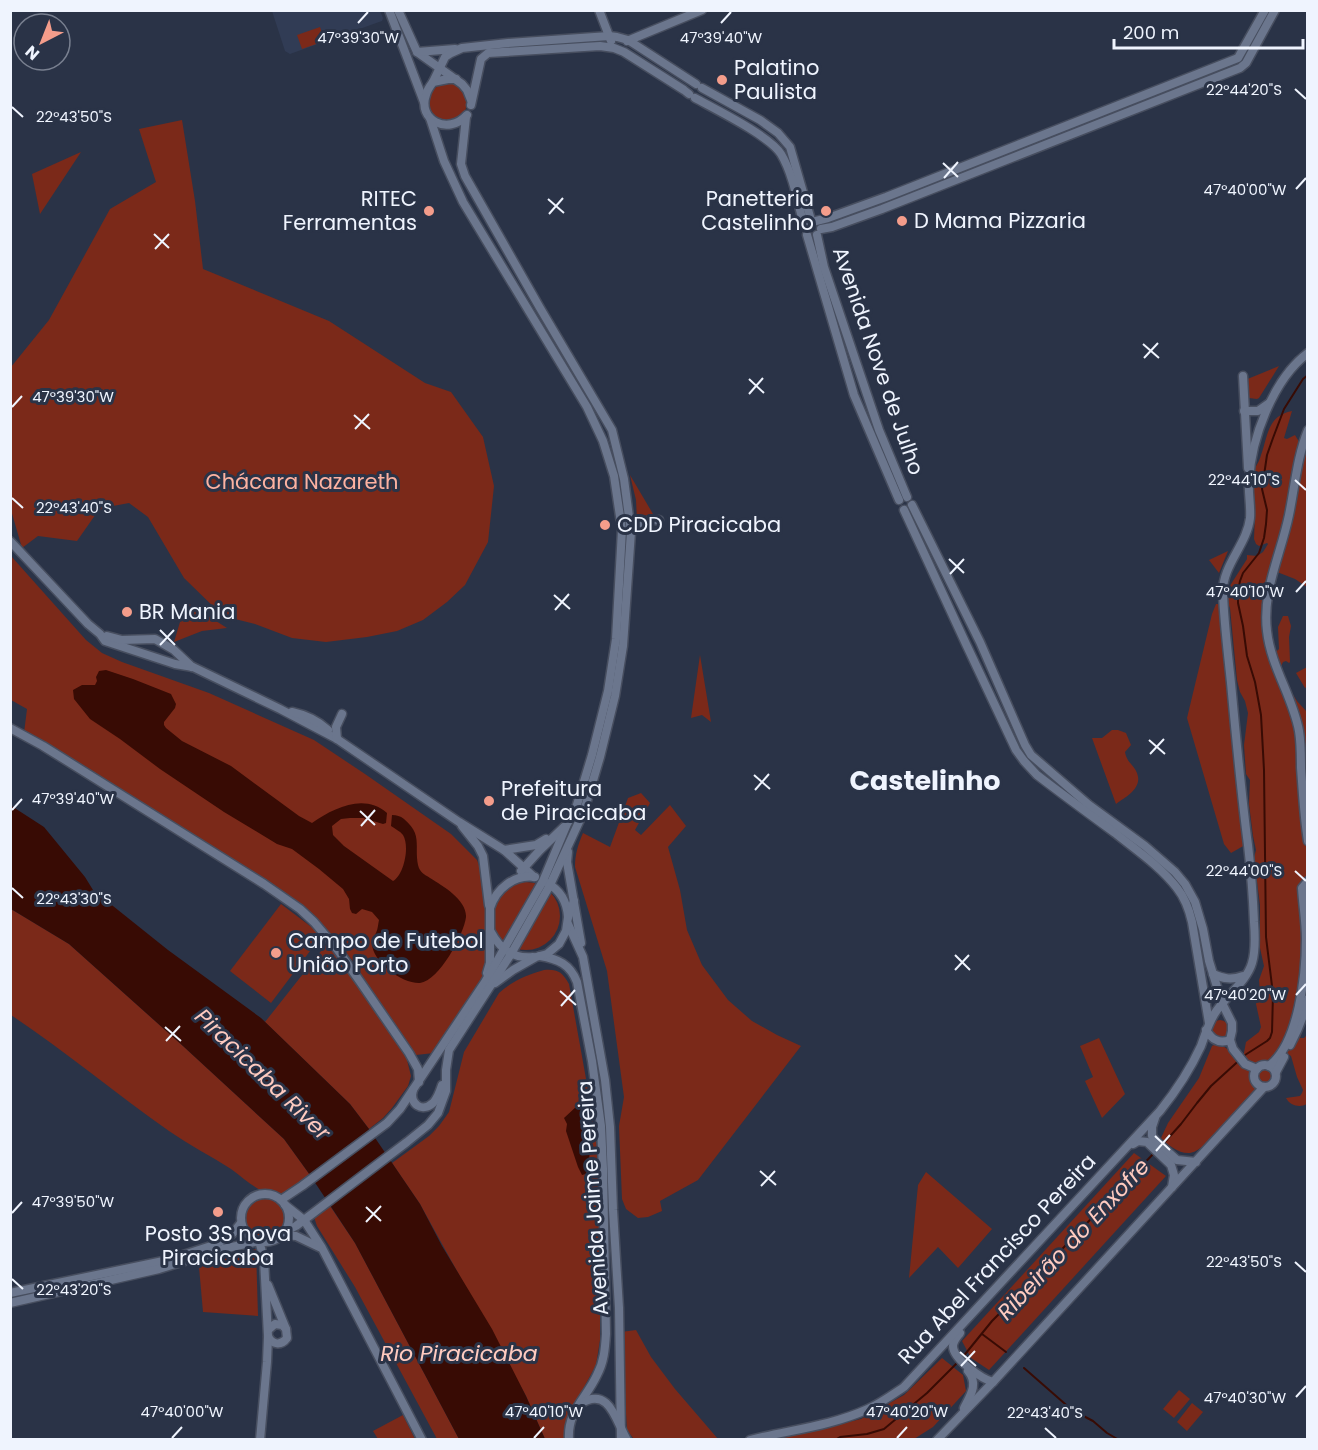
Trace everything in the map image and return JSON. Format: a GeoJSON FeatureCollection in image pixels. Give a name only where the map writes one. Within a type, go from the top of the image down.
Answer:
{"type":"FeatureCollection","features":[{"type":"Feature","properties":{"kind":"main road"},"geometry":{"type":"LineString","coordinates":[[389,10],[444,161],[463,202],[587,407],[603,441],[614,476],[622,530],[616,639],[608,691],[576,808],[567,824],[547,883]]}},
{"type":"Feature","properties":{"kind":"main road"},"geometry":{"type":"LineString","coordinates":[[398,10],[417,52],[456,79],[467,90],[471,105]]}},
{"type":"Feature","properties":{"kind":"main road"},"geometry":{"type":"LineString","coordinates":[[599,10],[609,36],[617,49]]}},
{"type":"Feature","properties":{"kind":"main road"},"geometry":{"type":"LineString","coordinates":[[617,49],[628,40],[702,10]]}},
{"type":"Feature","properties":{"kind":"main road"},"geometry":{"type":"LineString","coordinates":[[1265,10],[1238,58],[886,197],[828,218],[810,222],[804,231],[812,237],[831,227],[1240,68],[1246,63],[1275,10]]}},
{"type":"Feature","properties":{"kind":"main road"},"geometry":{"type":"LineString","coordinates":[[417,52],[609,36],[628,40],[778,133],[790,147],[810,222]]}},
{"type":"Feature","properties":{"kind":"main road"},"geometry":{"type":"LineString","coordinates":[[583,957],[567,862],[572,840],[600,757],[615,696],[623,646],[631,532],[624,479],[612,430],[540,308],[460,164],[466,117],[482,59],[490,52],[600,46],[617,49],[770,142],[780,152],[788,168],[810,222]]}},
{"type":"Feature","properties":{"kind":"main road"},"geometry":{"type":"LineString","coordinates":[[424,102],[445,57],[462,48]]}},
{"type":"Feature","properties":{"kind":"main road"},"geometry":{"type":"LineString","coordinates":[[433,82],[456,79]]}},
{"type":"Feature","properties":{"kind":"main road"},"geometry":{"type":"LineString","coordinates":[[692,96],[689,87],[699,86]]}},
{"type":"Feature","properties":{"kind":"main road"},"geometry":{"type":"LineString","coordinates":[[430,118],[448,126],[461,122],[466,117]]}},
{"type":"Feature","properties":{"kind":"main road"},"geometry":{"type":"LineString","coordinates":[[810,222],[820,224],[819,232]]}},
{"type":"Feature","properties":{"kind":"main road","name":"Avenida Nove de Julho"},"geometry":{"type":"LineString","coordinates":[[819,232],[824,267],[906,503],[980,642],[1025,745],[1031,755],[1048,770],[1089,805],[1145,846],[1175,872],[1185,884],[1196,902],[1213,974],[1222,1003],[1229,1016]]}},
{"type":"Feature","properties":{"kind":"main road","name":"Avenida Nove de Julho"},"geometry":{"type":"LineString","coordinates":[[807,235],[854,395],[906,503],[988,691],[1024,761],[1036,775],[1137,850],[1177,887],[1192,922],[1210,1022]]}},
{"type":"Feature","properties":{"kind":"main road"},"geometry":{"type":"LineString","coordinates":[[1249,481],[1254,450],[1268,404],[1294,365],[1308,353]]}},
{"type":"Feature","properties":{"kind":"main road"},"geometry":{"type":"LineString","coordinates":[[1213,974],[1228,979],[1246,975],[1252,963],[1254,950],[1253,889],[1223,592],[1223,582],[1246,534],[1250,517],[1243,376]]}},
{"type":"Feature","properties":{"kind":"main road"},"geometry":{"type":"LineString","coordinates":[[1244,411],[1258,411],[1268,404]]}},
{"type":"Feature","properties":{"kind":"main road"},"geometry":{"type":"LineString","coordinates":[[1308,430],[1299,456],[1289,515],[1266,602],[1267,630],[1273,660],[1299,730],[1304,817],[1308,841]]}},
{"type":"Feature","properties":{"kind":"main road"},"geometry":{"type":"LineString","coordinates":[[631,532],[641,522],[659,520]]}},
{"type":"Feature","properties":{"kind":"main road"},"geometry":{"type":"LineString","coordinates":[[10,541],[105,641],[175,664],[193,667]]}},
{"type":"Feature","properties":{"kind":"main road"},"geometry":{"type":"LineString","coordinates":[[100,634],[122,640],[155,639],[193,667],[337,739],[504,850],[534,877],[547,883]]}},
{"type":"Feature","properties":{"kind":"main road"},"geometry":{"type":"LineString","coordinates":[[151,656],[147,645],[155,639]]}},
{"type":"Feature","properties":{"kind":"main road"},"geometry":{"type":"LineString","coordinates":[[161,659],[174,658],[177,653]]}},
{"type":"Feature","properties":{"kind":"main road"},"geometry":{"type":"LineString","coordinates":[[280,709],[307,716],[322,724],[337,739]]}},
{"type":"Feature","properties":{"kind":"main road"},"geometry":{"type":"LineString","coordinates":[[337,739],[336,728],[342,714]]}},
{"type":"Feature","properties":{"kind":"main road"},"geometry":{"type":"LineString","coordinates":[[293,716],[307,716]]}},
{"type":"Feature","properties":{"kind":"main road"},"geometry":{"type":"LineString","coordinates":[[10,728],[44,746],[300,909],[337,949],[408,1051],[418,1069],[412,1100],[417,1106],[424,1107],[431,1105],[438,1097],[449,1050],[487,984],[490,963],[490,908],[483,856],[459,822]]}},
{"type":"Feature","properties":{"kind":"main road"},"geometry":{"type":"LineString","coordinates":[[504,850],[536,845],[567,824]]}},
{"type":"Feature","properties":{"kind":"main road"},"geometry":{"type":"LineString","coordinates":[[490,908],[498,892],[513,881],[567,824]]}},
{"type":"Feature","properties":{"kind":"main road"},"geometry":{"type":"LineString","coordinates":[[283,1202],[387,1123],[400,1109],[508,952],[572,840]]}},
{"type":"Feature","properties":{"kind":"main road"},"geometry":{"type":"LineString","coordinates":[[513,881],[534,877]]}},
{"type":"Feature","properties":{"kind":"main road","name":"Avenida Jaime Pereira"},"geometry":{"type":"LineString","coordinates":[[547,883],[561,895],[565,902],[568,920],[583,957],[605,1080],[610,1127],[619,1308],[621,1440]]}},
{"type":"Feature","properties":{"kind":"main road"},"geometry":{"type":"LineString","coordinates":[[1273,1069],[1263,1065],[1257,1069],[1255,1080],[1259,1086],[1270,1087],[1276,1078],[1273,1069],[1296,1017],[1302,991],[1307,938],[1305,884]]}},
{"type":"Feature","properties":{"kind":"main road"},"geometry":{"type":"LineString","coordinates":[[487,984],[553,950],[566,931],[574,900]]}},
{"type":"Feature","properties":{"kind":"main road"},"geometry":{"type":"LineString","coordinates":[[489,926],[495,939],[508,952]]}},
{"type":"Feature","properties":{"kind":"main road","name":"Avenida Jaime Pereira"},"geometry":{"type":"LineString","coordinates":[[508,952],[524,958],[538,957],[557,960],[570,969],[577,981],[601,1126],[606,1311],[604,1357],[597,1377],[571,1418],[568,1440]]}},
{"type":"Feature","properties":{"kind":"main road","name":"Rua Abel Francisco Pereira"},"geometry":{"type":"LineString","coordinates":[[750,1440],[818,1425],[866,1410],[884,1401],[904,1386],[1156,1116],[1190,1068],[1210,1022],[1222,1003],[1246,975]]}},
{"type":"Feature","properties":{"kind":"main road"},"geometry":{"type":"LineString","coordinates":[[1273,1069],[1298,1031],[1308,999]]}},
{"type":"Feature","properties":{"kind":"main road"},"geometry":{"type":"LineString","coordinates":[[1230,1040],[1215,1041],[1210,1036],[1210,1022],[1222,1013],[1229,1016],[1232,1023],[1230,1040],[1236,1055],[1245,1064],[1257,1069]]}},
{"type":"Feature","properties":{"kind":"main road"},"geometry":{"type":"LineString","coordinates":[[260,1440],[268,1332],[265,1252],[272,1241],[304,1220],[428,1125],[438,1113],[444,1099],[446,1070]]}},
{"type":"Feature","properties":{"kind":"main road"},"geometry":{"type":"LineString","coordinates":[[937,1440],[1264,1087]]}},
{"type":"Feature","properties":{"kind":"main road"},"geometry":{"type":"LineString","coordinates":[[1149,1139],[1156,1116]]}},
{"type":"Feature","properties":{"kind":"main road"},"geometry":{"type":"LineString","coordinates":[[1127,1147],[1138,1141],[1149,1139]]}},
{"type":"Feature","properties":{"kind":"main road"},"geometry":{"type":"LineString","coordinates":[[1149,1139],[1174,1162],[1196,1162]]}},
{"type":"Feature","properties":{"kind":"main road"},"geometry":{"type":"LineString","coordinates":[[1172,1187],[1174,1162]]}},
{"type":"Feature","properties":{"kind":"main road"},"geometry":{"type":"LineString","coordinates":[[10,1293],[168,1260],[211,1246],[233,1233],[241,1223],[245,1204],[260,1194],[271,1195],[304,1220],[322,1248],[422,1440]]}},
{"type":"Feature","properties":{"kind":"main road"},"geometry":{"type":"LineString","coordinates":[[283,1202],[289,1219],[283,1234]]}},
{"type":"Feature","properties":{"kind":"main road"},"geometry":{"type":"LineString","coordinates":[[241,1223],[248,1235],[259,1241],[264,1259]]}},
{"type":"Feature","properties":{"kind":"main road"},"geometry":{"type":"LineString","coordinates":[[283,1234],[296,1236],[322,1248]]}},
{"type":"Feature","properties":{"kind":"main road"},"geometry":{"type":"LineString","coordinates":[[10,1303],[159,1269],[223,1249],[259,1241],[272,1241]]}},
{"type":"Feature","properties":{"kind":"main road"},"geometry":{"type":"LineString","coordinates":[[265,1278],[286,1329],[287,1338],[267,1362]]}},
{"type":"Feature","properties":{"kind":"main road"},"geometry":{"type":"LineString","coordinates":[[955,1356],[953,1343],[966,1326],[969,1317]]}},
{"type":"Feature","properties":{"kind":"main road"},"geometry":{"type":"LineString","coordinates":[[268,1332],[275,1324],[282,1325],[286,1329]]}},
{"type":"Feature","properties":{"kind":"main road"},"geometry":{"type":"LineString","coordinates":[[268,1332],[271,1341],[280,1344]]}},
{"type":"Feature","properties":{"kind":"main road"},"geometry":{"type":"LineString","coordinates":[[936,1353],[946,1352],[955,1356],[972,1373],[993,1382]]}},
{"type":"Feature","properties":{"kind":"main road"},"geometry":{"type":"LineString","coordinates":[[960,1416],[974,1388],[972,1373]]}},
{"type":"Feature","properties":{"kind":"main road"},"geometry":{"type":"LineString","coordinates":[[577,1406],[587,1400],[603,1401],[612,1408],[617,1416],[620,1428],[627,1440]]}},
{"type":"Feature","properties":{"kind":"shaded area"},"geometry":{"type":"Polygon","coordinates":[[[272,11],[380,11],[383,18],[382,21],[290,54],[285,51],[272,11]]]}},
{"type":"Feature","properties":{"kind":"green space"},"geometry":{"type":"Polygon","coordinates":[[[320,27],[325,41],[302,49],[297,35],[320,27]]]}},
{"type":"Feature","properties":{"kind":"green space"},"geometry":{"type":"Polygon","coordinates":[[[448,83],[461,89],[467,102],[461,115],[448,121],[435,115],[429,102],[435,89],[448,83]]]}},
{"type":"Feature","properties":{"kind":"green space","name":"Chácara Nazareth"},"geometry":{"type":"Polygon","coordinates":[[[182,120],[203,269],[329,321],[425,383],[451,392],[483,437],[494,486],[488,542],[465,585],[423,620],[397,631],[326,642],[292,638],[255,624],[223,616],[184,578],[148,517],[129,503],[98,511],[77,541],[38,536],[22,548],[11,510],[11,367],[49,320],[110,209],[156,182],[139,129],[182,120]]]}},
{"type":"Feature","properties":{"kind":"green space"},"geometry":{"type":"Polygon","coordinates":[[[81,152],[40,214],[32,174],[81,152]]]}},
{"type":"Feature","properties":{"kind":"green space"},"geometry":{"type":"Polygon","coordinates":[[[1279,366],[1259,398],[1249,398],[1245,380],[1279,366]]]}},
{"type":"Feature","properties":{"kind":"green space"},"geometry":{"type":"Polygon","coordinates":[[[1292,411],[1284,438],[1295,435],[1303,456],[1307,444],[1307,587],[1277,572],[1265,592],[1271,643],[1277,651],[1279,649],[1278,627],[1283,616],[1288,616],[1291,626],[1290,662],[1283,662],[1276,677],[1277,683],[1290,690],[1306,711],[1307,706],[1308,1013],[1300,1038],[1306,1036],[1307,1028],[1307,1104],[1295,1106],[1286,1098],[1300,1096],[1303,1090],[1291,1056],[1286,1053],[1254,1068],[1257,1077],[1262,1068],[1270,1069],[1273,1074],[1271,1081],[1264,1084],[1257,1079],[1253,1095],[1242,1112],[1219,1129],[1198,1150],[1186,1153],[1174,1148],[1161,1138],[1168,1123],[1199,1078],[1212,1046],[1220,1044],[1243,1058],[1246,1042],[1259,1032],[1261,1027],[1256,1004],[1260,992],[1259,980],[1264,966],[1260,948],[1260,905],[1254,858],[1256,850],[1249,804],[1250,780],[1246,774],[1244,745],[1248,713],[1237,680],[1230,608],[1224,595],[1247,559],[1247,555],[1257,556],[1268,544],[1259,546],[1254,539],[1254,471],[1273,422],[1278,417],[1292,411]]]}},
{"type":"Feature","properties":{"kind":"green space"},"geometry":{"type":"Polygon","coordinates":[[[630,475],[653,514],[643,516],[637,521],[636,500],[630,475]]]}},
{"type":"Feature","properties":{"kind":"green space"},"geometry":{"type":"Polygon","coordinates":[[[1228,551],[1219,573],[1209,560],[1228,551]]]}},
{"type":"Feature","properties":{"kind":"green space"},"geometry":{"type":"Polygon","coordinates":[[[11,556],[86,640],[102,653],[209,693],[314,740],[451,834],[477,860],[483,876],[487,962],[483,979],[434,1053],[416,1055],[412,1051],[352,960],[330,933],[282,891],[24,733],[27,709],[11,700],[11,556]]]}},
{"type":"Feature","properties":{"kind":"green space"},"geometry":{"type":"Polygon","coordinates":[[[186,602],[227,628],[202,631],[174,642],[186,602]]]}},
{"type":"Feature","properties":{"kind":"green space"},"geometry":{"type":"Polygon","coordinates":[[[1216,604],[1222,604],[1245,845],[1231,853],[1224,844],[1187,718],[1216,604]]]}},
{"type":"Feature","properties":{"kind":"green space"},"geometry":{"type":"Polygon","coordinates":[[[700,655],[711,722],[702,715],[691,718],[700,655]]]}},
{"type":"Feature","properties":{"kind":"green space"},"geometry":{"type":"Polygon","coordinates":[[[1307,667],[1307,687],[1305,688],[1296,673],[1307,667]]]}},
{"type":"Feature","properties":{"kind":"green space"},"geometry":{"type":"Polygon","coordinates":[[[1112,730],[1126,733],[1131,745],[1125,752],[1126,756],[1136,770],[1138,778],[1136,788],[1116,804],[1092,738],[1102,738],[1112,730]]]}},
{"type":"Feature","properties":{"kind":"green space"},"geometry":{"type":"Polygon","coordinates":[[[641,793],[650,803],[635,830],[641,835],[670,805],[686,826],[668,847],[680,890],[687,930],[702,965],[728,1000],[752,1021],[801,1046],[698,1180],[660,1201],[662,1211],[648,1217],[638,1218],[626,1209],[622,1199],[619,1126],[624,1097],[607,971],[575,867],[577,850],[583,833],[610,847],[628,798],[641,793]]]}},
{"type":"Feature","properties":{"kind":"green space"},"geometry":{"type":"Polygon","coordinates":[[[526,882],[539,885],[550,892],[557,903],[560,916],[557,929],[550,940],[539,947],[526,950],[513,947],[502,940],[495,929],[492,916],[495,903],[502,892],[513,885],[526,882]]]}},
{"type":"Feature","properties":{"kind":"green space","name":"Campo de Futebol União Porto"},"geometry":{"type":"Polygon","coordinates":[[[281,904],[322,935],[271,1003],[230,971],[281,904]]]}},
{"type":"Feature","properties":{"kind":"green space"},"geometry":{"type":"Polygon","coordinates":[[[11,909],[69,944],[284,1139],[310,1175],[283,1196],[261,1190],[169,1131],[11,1015],[11,909]]]}},
{"type":"Feature","properties":{"kind":"green space"},"geometry":{"type":"Polygon","coordinates":[[[329,941],[405,1052],[411,1076],[408,1086],[392,1108],[369,1129],[350,1104],[265,1022],[329,941]]]}},
{"type":"Feature","properties":{"kind":"green space"},"geometry":{"type":"Polygon","coordinates":[[[544,970],[559,972],[569,984],[598,1155],[600,1340],[596,1365],[568,1417],[567,1439],[545,1439],[526,1396],[420,1204],[392,1163],[429,1136],[449,1112],[464,1052],[499,993],[520,979],[544,970]]]}},
{"type":"Feature","properties":{"kind":"green space"},"geometry":{"type":"Polygon","coordinates":[[[1220,1020],[1226,1023],[1229,1029],[1226,1035],[1220,1038],[1214,1035],[1211,1029],[1214,1023],[1220,1020]]]}},
{"type":"Feature","properties":{"kind":"green space"},"geometry":{"type":"Polygon","coordinates":[[[1099,1038],[1125,1094],[1102,1118],[1085,1081],[1093,1077],[1080,1046],[1099,1038]]]}},
{"type":"Feature","properties":{"kind":"green space"},"geometry":{"type":"Polygon","coordinates":[[[1134,1153],[1166,1176],[989,1370],[971,1358],[962,1341],[1134,1153]]]}},
{"type":"Feature","properties":{"kind":"green space"},"geometry":{"type":"Polygon","coordinates":[[[926,1172],[992,1229],[958,1268],[938,1247],[909,1278],[918,1185],[926,1172]]]}},
{"type":"Feature","properties":{"kind":"green space"},"geometry":{"type":"Polygon","coordinates":[[[266,1199],[281,1205],[287,1220],[281,1235],[266,1241],[251,1235],[245,1220],[251,1205],[266,1199]]]}},
{"type":"Feature","properties":{"kind":"green space"},"geometry":{"type":"Polygon","coordinates":[[[330,1206],[355,1243],[459,1439],[437,1439],[355,1287],[317,1226],[314,1217],[330,1206]]]}},
{"type":"Feature","properties":{"kind":"green space"},"geometry":{"type":"Polygon","coordinates":[[[256,1249],[258,1316],[203,1312],[199,1267],[256,1249]]]}},
{"type":"Feature","properties":{"kind":"green space"},"geometry":{"type":"Polygon","coordinates":[[[636,1330],[651,1357],[675,1389],[718,1439],[638,1440],[633,1438],[627,1430],[621,1332],[636,1330]]]}},
{"type":"Feature","properties":{"kind":"green space"},"geometry":{"type":"Polygon","coordinates":[[[942,1358],[963,1375],[966,1391],[933,1427],[914,1439],[774,1440],[861,1419],[904,1395],[942,1358]]]}},
{"type":"Feature","properties":{"kind":"green space"},"geometry":{"type":"Polygon","coordinates":[[[1179,1390],[1190,1399],[1174,1418],[1163,1409],[1179,1390]]]}},
{"type":"Feature","properties":{"kind":"green space"},"geometry":{"type":"Polygon","coordinates":[[[1192,1403],[1203,1412],[1187,1431],[1177,1422],[1192,1403]]]}},
{"type":"Feature","properties":{"kind":"green space"},"geometry":{"type":"Polygon","coordinates":[[[403,1415],[415,1439],[378,1439],[373,1431],[403,1415]]]}},
{"type":"Feature","properties":{"kind":"water"},"geometry":{"type":"Polygon","coordinates":[[[106,670],[171,694],[176,704],[164,722],[166,728],[182,741],[231,766],[312,823],[339,808],[359,803],[378,807],[387,813],[386,823],[383,824],[363,818],[350,818],[341,819],[332,826],[333,835],[344,846],[393,881],[403,867],[406,846],[403,835],[391,826],[392,815],[404,819],[416,835],[420,870],[453,894],[463,905],[465,911],[464,925],[456,945],[435,974],[420,983],[405,980],[388,970],[373,949],[372,940],[379,920],[372,912],[362,909],[356,914],[352,913],[349,899],[343,889],[292,849],[277,844],[224,812],[90,719],[74,699],[73,690],[82,685],[95,685],[99,671],[106,670]]]}},
{"type":"Feature","properties":{"kind":"water","name":"Rio Piracicaba"},"geometry":{"type":"Polygon","coordinates":[[[10,805],[44,827],[93,890],[168,950],[261,1018],[350,1104],[420,1204],[442,1246],[492,1329],[545,1439],[459,1439],[355,1243],[284,1139],[69,944],[11,909],[10,805]]]}},
{"type":"Feature","properties":{"kind":"water"},"geometry":{"type":"Polygon","coordinates":[[[578,1105],[583,1106],[589,1140],[588,1167],[586,1174],[582,1175],[566,1131],[567,1124],[564,1118],[578,1105]]]}},
{"type":"Feature","properties":{"kind":"waterway","name":"Ribeirão do Enxofre"},"geometry":{"type":"LineString","coordinates":[[1163,1144],[1211,1086],[1245,1055],[1267,1041],[1272,1032],[1273,994],[1266,937],[1261,715],[1247,656],[1238,592],[1243,573],[1259,553],[1264,538],[1267,510],[1262,489],[1267,455],[1284,409],[1308,375]]}},
{"type":"Feature","properties":{"kind":"waterway","name":"Ribeirão do Enxofre"},"geometry":{"type":"LineString","coordinates":[[962,1358],[992,1321],[1155,1152]]}},
{"type":"Feature","properties":{"kind":"waterway"},"geometry":{"type":"LineString","coordinates":[[982,1334],[1006,1352]]}},
{"type":"Feature","properties":{"kind":"waterway","name":"Ribeirão do Enxofre"},"geometry":{"type":"LineString","coordinates":[[835,1440],[840,1437],[867,1434],[884,1429],[927,1393],[958,1362]]}},
{"type":"Feature","properties":{"kind":"waterway"},"geometry":{"type":"LineString","coordinates":[[1024,1368],[1072,1410],[1093,1421],[1119,1440]]}},
{"type":"Feature","properties":{"kind":"place","name":"Palatino Paulista"},"geometry":{"type":"Point","coordinates":[722,80]}},
{"type":"Feature","properties":{"kind":"place","name":"RITEC Ferramentas"},"geometry":{"type":"Point","coordinates":[429,211]}},
{"type":"Feature","properties":{"kind":"place","name":"Panetteria Castelinho"},"geometry":{"type":"Point","coordinates":[826,211]}},
{"type":"Feature","properties":{"kind":"place","name":"D Mama Pizzaria"},"geometry":{"type":"Point","coordinates":[902,221]}},
{"type":"Feature","properties":{"kind":"place","name":"CDD Piracicaba"},"geometry":{"type":"Point","coordinates":[605,525]}},
{"type":"Feature","properties":{"kind":"place","name":"BR Mania"},"geometry":{"type":"Point","coordinates":[127,612]}},
{"type":"Feature","properties":{"kind":"place","name":"Prefeitura de Piracicaba"},"geometry":{"type":"Point","coordinates":[489,801]}},
{"type":"Feature","properties":{"kind":"place","name":"Campo de Futebol União Porto"},"geometry":{"type":"Point","coordinates":[276,953]}},
{"type":"Feature","properties":{"kind":"place","name":"Posto 3S nova Piracicaba"},"geometry":{"type":"Point","coordinates":[218,1212]}},
{"type":"Feature","properties":{"kind":"district","name":"Castelinho"},"geometry":{"type":"Point","coordinates":[925,781]}},
{"type":"Feature","properties":{"kind":"water label","name":"Piracicaba River"},"geometry":{"type":"Point","coordinates":[263,1074]}}]}
